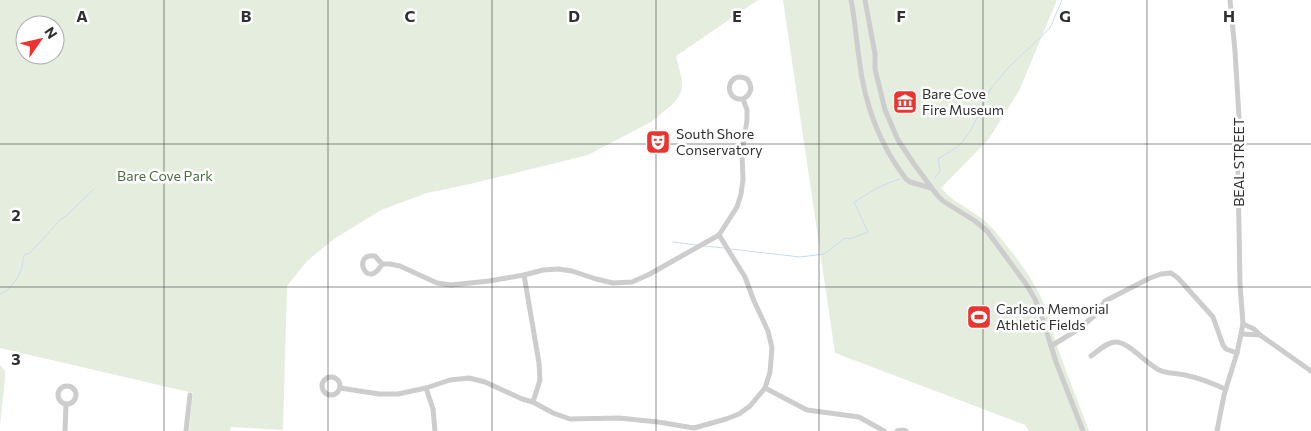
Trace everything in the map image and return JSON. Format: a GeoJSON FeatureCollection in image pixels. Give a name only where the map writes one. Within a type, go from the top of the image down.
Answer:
{"type":"FeatureCollection","features":[{"type":"Feature","properties":{"kind":"street"},"geometry":{"type":"LineString","coordinates":[[851,0],[860,68],[877,132],[906,179],[910,182],[932,188]]}},
{"type":"Feature","properties":{"kind":"street"},"geometry":{"type":"LineString","coordinates":[[865,0],[872,34],[875,69],[886,110],[898,140],[943,201],[975,221],[991,236],[1030,291],[1042,317],[1083,431]]}},
{"type":"Feature","properties":{"kind":"street","name":"BEAL STREET"},"geometry":{"type":"LineString","coordinates":[[1217,431],[1225,388],[1237,353],[1243,324],[1240,284],[1238,117],[1235,51],[1230,0]]}},
{"type":"Feature","properties":{"kind":"street"},"geometry":{"type":"LineString","coordinates":[[739,77],[747,79],[751,87],[750,93],[743,98],[735,98],[729,89],[731,82],[739,77]]}},
{"type":"Feature","properties":{"kind":"street"},"geometry":{"type":"LineString","coordinates":[[382,264],[406,267],[444,285],[524,276],[543,270],[563,269],[596,280],[620,284],[632,282],[654,273],[720,235],[737,207],[743,180],[742,153],[747,120],[747,110],[743,98]]}},
{"type":"Feature","properties":{"kind":"street"},"geometry":{"type":"LineString","coordinates":[[340,388],[372,394],[405,394],[450,380],[469,378],[485,382],[570,419],[619,418],[658,422],[694,430],[739,414],[750,406],[765,388],[769,378],[772,355],[770,337],[742,271],[720,235]]}},
{"type":"Feature","properties":{"kind":"street"},"geometry":{"type":"LineString","coordinates":[[1051,346],[1079,329],[1095,314],[1105,301],[1150,278],[1171,273],[1178,278],[1213,317],[1223,345],[1237,353]]}},
{"type":"Feature","properties":{"kind":"street"},"geometry":{"type":"LineString","coordinates":[[524,276],[540,363],[540,380],[533,402]]}},
{"type":"Feature","properties":{"kind":"street"},"geometry":{"type":"LineString","coordinates":[[1243,324],[1254,329],[1311,371]]}},
{"type":"Feature","properties":{"kind":"street"},"geometry":{"type":"LineString","coordinates":[[1242,334],[1260,335]]}},
{"type":"Feature","properties":{"kind":"street"},"geometry":{"type":"LineString","coordinates":[[1091,356],[1109,344],[1116,342],[1125,344],[1162,372],[1206,380],[1225,388]]}},
{"type":"Feature","properties":{"kind":"street"},"geometry":{"type":"LineString","coordinates":[[426,388],[433,409],[435,431]]}},
{"type":"Feature","properties":{"kind":"street"},"geometry":{"type":"LineString","coordinates":[[765,388],[808,410],[859,417],[884,431]]}},
{"type":"Feature","properties":{"kind":"street"},"geometry":{"type":"LineString","coordinates":[[186,431],[190,395]]}},
{"type":"Feature","properties":{"kind":"street"},"geometry":{"type":"LineString","coordinates":[[65,431],[66,404]]}},
{"type":"Feature","properties":{"kind":"street"},"geometry":{"type":"LineString","coordinates":[[897,431],[906,431]]}},
{"type":"Feature","properties":{"kind":"green space","name":"Bare Cove Park"},"geometry":{"type":"Polygon","coordinates":[[[0,0],[758,0],[676,56],[682,80],[680,94],[673,104],[651,122],[588,155],[427,193],[381,210],[334,239],[307,261],[287,286],[283,430],[231,427],[230,431],[189,431],[193,393],[0,348],[0,0]]]}},
{"type":"Feature","properties":{"kind":"green space"},"geometry":{"type":"Polygon","coordinates":[[[783,0],[1057,0],[1019,91],[988,140],[941,188],[994,230],[1030,278],[1046,308],[1058,349],[1089,431],[1029,431],[1025,425],[835,353],[783,0]]]}},
{"type":"Feature","properties":{"kind":"green space"},"geometry":{"type":"Polygon","coordinates":[[[0,365],[5,371],[5,380],[0,425],[0,365]]]}},
{"type":"Feature","properties":{"kind":"waterway"},"geometry":{"type":"LineString","coordinates":[[935,178],[940,171],[938,159],[960,145],[971,130],[992,87],[1009,67],[1050,28],[1062,0]]}},
{"type":"Feature","properties":{"kind":"waterway"},"geometry":{"type":"LineString","coordinates":[[731,249],[800,257],[824,254],[845,238],[850,239],[868,232],[854,202],[879,187],[899,179]]}},
{"type":"Feature","properties":{"kind":"waterway"},"geometry":{"type":"LineString","coordinates":[[0,294],[7,290],[17,279],[21,271],[24,255],[30,253],[61,219],[94,189]]}},
{"type":"Feature","properties":{"kind":"waterway"},"geometry":{"type":"LineString","coordinates":[[673,242],[697,245]]}},
{"type":"Feature","properties":{"kind":"waterway"},"geometry":{"type":"LineString","coordinates":[[704,246],[725,248]]}},
{"type":"Feature","properties":{"kind":"place","name":"Bare Cove Fire Museum"},"geometry":{"type":"Point","coordinates":[905,102]}},
{"type":"Feature","properties":{"kind":"place","name":"South Shore Conservatory"},"geometry":{"type":"Point","coordinates":[658,142]}},
{"type":"Feature","properties":{"kind":"place","name":"Carlson Memorial Athletic Fields"},"geometry":{"type":"Point","coordinates":[979,317]}}]}
